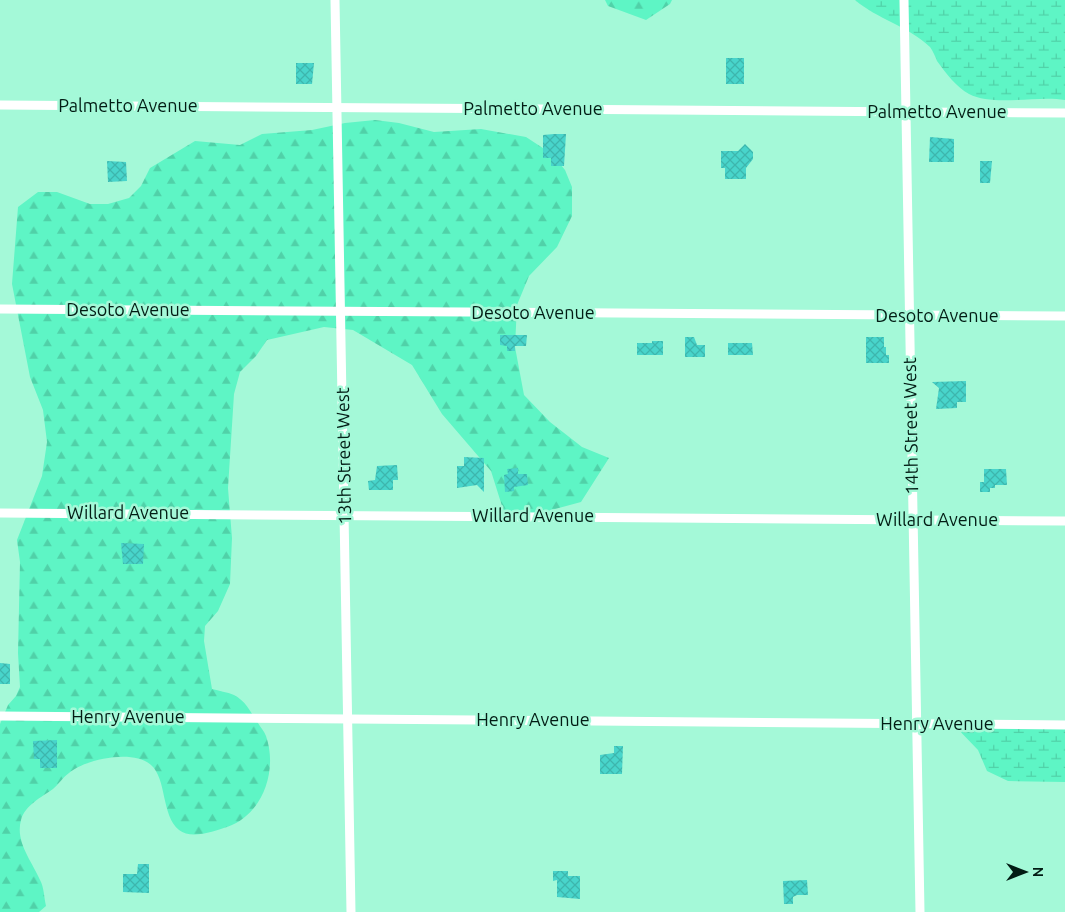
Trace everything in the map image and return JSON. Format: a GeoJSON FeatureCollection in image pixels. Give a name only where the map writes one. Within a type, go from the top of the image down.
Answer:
{"type":"FeatureCollection","features":[{"type":"Feature","properties":{"kind":"street","name":"13th Street West"},"geometry":{"type":"LineString","coordinates":[[335,0],[351,912]]}},
{"type":"Feature","properties":{"kind":"street","name":"14th Street West"},"geometry":{"type":"LineString","coordinates":[[904,0],[920,912]]}},
{"type":"Feature","properties":{"kind":"street","name":"Palmetto Avenue"},"geometry":{"type":"LineString","coordinates":[[0,105],[1065,113]]}},
{"type":"Feature","properties":{"kind":"street","name":"Desoto Avenue"},"geometry":{"type":"LineString","coordinates":[[0,309],[1065,316]]}},
{"type":"Feature","properties":{"kind":"street","name":"Willard Avenue"},"geometry":{"type":"LineString","coordinates":[[0,513],[1065,521]]}},
{"type":"Feature","properties":{"kind":"street","name":"Henry Avenue"},"geometry":{"type":"LineString","coordinates":[[0,716],[1065,724]]}},
{"type":"Feature","properties":{"kind":"green space"},"geometry":{"type":"Polygon","coordinates":[[[605,0],[672,0],[670,4],[646,20],[608,6],[605,0]]]}},
{"type":"Feature","properties":{"kind":"green space"},"geometry":{"type":"Polygon","coordinates":[[[855,0],[1065,0],[1065,100],[991,100],[969,94],[960,88],[937,61],[930,47],[912,33],[864,7],[855,0]]]}},
{"type":"Feature","properties":{"kind":"green space"},"geometry":{"type":"Polygon","coordinates":[[[375,120],[399,123],[434,132],[481,129],[526,137],[552,154],[565,170],[572,187],[572,216],[557,247],[529,276],[517,305],[515,347],[524,395],[550,422],[582,447],[609,458],[581,502],[507,522],[491,471],[442,414],[412,365],[353,330],[324,327],[267,340],[256,356],[240,372],[234,394],[228,488],[232,538],[230,584],[218,611],[205,626],[204,641],[212,689],[231,694],[242,700],[266,736],[270,763],[264,790],[258,802],[240,821],[210,832],[190,834],[179,830],[173,823],[166,807],[160,779],[151,765],[143,760],[122,757],[110,758],[97,760],[76,768],[53,789],[30,806],[21,820],[20,836],[22,844],[41,883],[46,906],[39,912],[0,912],[0,724],[8,705],[16,696],[20,687],[18,653],[20,562],[17,540],[42,476],[47,442],[43,410],[30,377],[12,284],[18,207],[38,192],[57,192],[90,204],[108,204],[129,198],[141,186],[150,168],[195,141],[240,145],[262,134],[312,130],[345,123],[375,120]]]}},
{"type":"Feature","properties":{"kind":"green space"},"geometry":{"type":"Polygon","coordinates":[[[952,723],[1065,724],[1065,782],[1008,781],[987,771],[978,750],[952,723]]]}},
{"type":"Feature","properties":{"kind":"building"},"geometry":{"type":"Polygon","coordinates":[[[726,58],[744,58],[744,84],[726,84],[726,58]]]}},
{"type":"Feature","properties":{"kind":"building"},"geometry":{"type":"Polygon","coordinates":[[[296,63],[314,63],[312,84],[296,84],[296,63]]]}},
{"type":"Feature","properties":{"kind":"building"},"geometry":{"type":"Polygon","coordinates":[[[566,134],[564,166],[551,166],[551,158],[543,158],[543,135],[566,134]]]}},
{"type":"Feature","properties":{"kind":"building"},"geometry":{"type":"Polygon","coordinates":[[[930,137],[954,139],[954,162],[929,162],[930,137]]]}},
{"type":"Feature","properties":{"kind":"building"},"geometry":{"type":"Polygon","coordinates":[[[745,144],[753,152],[753,159],[746,168],[746,179],[725,179],[725,168],[721,168],[721,151],[738,151],[745,144]]]}},
{"type":"Feature","properties":{"kind":"building"},"geometry":{"type":"Polygon","coordinates":[[[107,161],[126,162],[127,181],[108,182],[107,161]]]}},
{"type":"Feature","properties":{"kind":"building"},"geometry":{"type":"Polygon","coordinates":[[[980,161],[992,161],[990,183],[980,183],[980,161]]]}},
{"type":"Feature","properties":{"kind":"building"},"geometry":{"type":"Polygon","coordinates":[[[500,335],[527,335],[526,346],[515,346],[515,351],[507,351],[507,346],[500,345],[500,335]]]}},
{"type":"Feature","properties":{"kind":"building"},"geometry":{"type":"Polygon","coordinates":[[[685,337],[694,337],[697,345],[705,345],[705,357],[685,357],[685,337]]]}},
{"type":"Feature","properties":{"kind":"building"},"geometry":{"type":"Polygon","coordinates":[[[866,337],[884,337],[884,347],[886,347],[886,355],[889,355],[889,363],[866,363],[866,337]]]}},
{"type":"Feature","properties":{"kind":"building"},"geometry":{"type":"Polygon","coordinates":[[[652,341],[663,341],[663,355],[637,355],[637,343],[652,343],[652,341]]]}},
{"type":"Feature","properties":{"kind":"building"},"geometry":{"type":"Polygon","coordinates":[[[728,343],[752,343],[753,355],[728,355],[728,343]]]}},
{"type":"Feature","properties":{"kind":"building"},"geometry":{"type":"Polygon","coordinates":[[[966,381],[966,402],[957,402],[957,408],[936,409],[939,388],[932,382],[966,381]]]}},
{"type":"Feature","properties":{"kind":"building"},"geometry":{"type":"Polygon","coordinates":[[[464,457],[484,458],[484,492],[477,485],[457,488],[457,466],[464,466],[464,457]]]}},
{"type":"Feature","properties":{"kind":"building"},"geometry":{"type":"Polygon","coordinates":[[[397,465],[398,480],[393,480],[393,490],[369,490],[368,481],[375,480],[377,466],[397,465]]]}},
{"type":"Feature","properties":{"kind":"building"},"geometry":{"type":"Polygon","coordinates":[[[518,468],[518,474],[527,474],[528,485],[514,487],[514,491],[505,492],[504,475],[508,474],[507,469],[518,468]]]}},
{"type":"Feature","properties":{"kind":"building"},"geometry":{"type":"Polygon","coordinates":[[[984,469],[1006,469],[1007,485],[995,485],[995,488],[990,488],[990,492],[980,492],[980,482],[984,482],[984,469]]]}},
{"type":"Feature","properties":{"kind":"building"},"geometry":{"type":"Polygon","coordinates":[[[121,543],[144,544],[143,564],[123,564],[121,543]]]}},
{"type":"Feature","properties":{"kind":"building"},"geometry":{"type":"Polygon","coordinates":[[[0,663],[10,664],[10,684],[0,684],[0,663]]]}},
{"type":"Feature","properties":{"kind":"building"},"geometry":{"type":"Polygon","coordinates":[[[57,740],[57,768],[40,768],[40,759],[34,759],[33,741],[57,740]]]}},
{"type":"Feature","properties":{"kind":"building"},"geometry":{"type":"Polygon","coordinates":[[[614,746],[623,746],[622,774],[600,774],[600,755],[614,753],[614,746]]]}},
{"type":"Feature","properties":{"kind":"building"},"geometry":{"type":"Polygon","coordinates":[[[138,864],[149,864],[149,893],[123,892],[123,874],[137,874],[138,864]]]}},
{"type":"Feature","properties":{"kind":"building"},"geometry":{"type":"Polygon","coordinates":[[[553,871],[568,871],[568,876],[580,876],[580,899],[557,897],[557,880],[553,881],[553,871]]]}},
{"type":"Feature","properties":{"kind":"building"},"geometry":{"type":"Polygon","coordinates":[[[807,880],[808,895],[797,895],[793,897],[793,904],[784,904],[783,881],[807,880]]]}}]}
